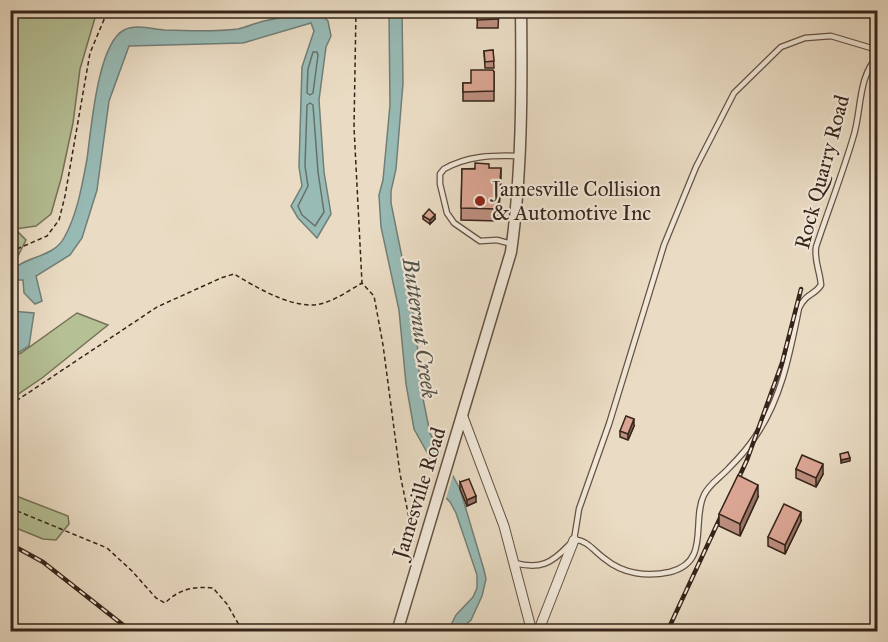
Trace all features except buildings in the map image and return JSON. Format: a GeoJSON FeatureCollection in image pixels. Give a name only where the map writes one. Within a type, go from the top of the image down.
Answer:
{"type":"FeatureCollection","features":[{"type":"Feature","properties":{"kind":"street","name":"Jamesville Road"},"geometry":{"type":"LineString","coordinates":[[397,632],[503,283],[512,244],[518,156],[521,10]]}},
{"type":"Feature","properties":{"kind":"street"},"geometry":{"type":"LineString","coordinates":[[463,417],[504,526],[532,632]]}},
{"type":"Feature","properties":{"kind":"street"},"geometry":{"type":"LineString","coordinates":[[538,632],[574,540]]}},
{"type":"Feature","properties":{"kind":"lane"},"geometry":{"type":"LineString","coordinates":[[515,563],[534,565],[556,560],[574,540],[579,509],[609,424],[664,245],[696,167],[734,93],[781,47],[805,38],[831,36],[878,50]]}},
{"type":"Feature","properties":{"kind":"lane","name":"Rock Quarry Road"},"geometry":{"type":"LineString","coordinates":[[574,540],[583,541],[606,561],[636,574],[669,572],[688,562],[697,543],[702,498],[706,489],[731,466],[755,437],[771,409],[782,381],[799,308],[805,297],[821,285],[815,258],[816,247],[853,139],[860,114],[866,72],[878,56]]}},
{"type":"Feature","properties":{"kind":"lane"},"geometry":{"type":"LineString","coordinates":[[512,244],[497,240],[480,241],[454,223],[447,213],[440,181],[442,171],[452,164],[478,157],[518,156]]}},
{"type":"Feature","properties":{"kind":"path"},"geometry":{"type":"LineString","coordinates":[[10,252],[47,236],[59,220],[90,53],[108,10]]}},
{"type":"Feature","properties":{"kind":"path"},"geometry":{"type":"LineString","coordinates":[[356,10],[354,127],[362,283],[374,297],[382,335],[400,474],[414,541]]}},
{"type":"Feature","properties":{"kind":"path"},"geometry":{"type":"LineString","coordinates":[[10,405],[157,307],[221,278],[234,274],[260,290],[289,300],[315,305],[339,297],[362,283]]}},
{"type":"Feature","properties":{"kind":"path"},"geometry":{"type":"LineString","coordinates":[[10,508],[107,548],[156,598],[165,603],[173,594],[196,586],[213,588],[227,604],[243,632]]}},
{"type":"Feature","properties":{"kind":"green space"},"geometry":{"type":"Polygon","coordinates":[[[11,10],[97,11],[80,69],[73,123],[51,214],[36,226],[15,229],[26,240],[17,258],[11,263],[11,10]]]}},
{"type":"Feature","properties":{"kind":"green space"},"geometry":{"type":"Polygon","coordinates":[[[77,313],[108,325],[42,378],[11,399],[11,357],[21,353],[77,313]]]}},
{"type":"Feature","properties":{"kind":"green space"},"geometry":{"type":"Polygon","coordinates":[[[11,494],[68,516],[69,524],[56,540],[43,539],[11,526],[11,494]]]}},
{"type":"Feature","properties":{"kind":"water"},"geometry":{"type":"Polygon","coordinates":[[[389,11],[402,11],[403,83],[391,203],[416,326],[420,384],[430,433],[460,489],[486,579],[482,596],[471,620],[458,631],[448,631],[456,615],[473,597],[477,588],[477,575],[456,513],[443,495],[429,456],[414,429],[406,384],[399,310],[381,227],[379,195],[383,180],[390,105],[389,11]]]}},
{"type":"Feature","properties":{"kind":"water"},"geometry":{"type":"Polygon","coordinates":[[[294,12],[318,12],[328,21],[331,36],[326,47],[319,100],[324,172],[331,214],[317,238],[298,218],[291,206],[302,186],[299,167],[302,67],[314,31],[311,23],[243,43],[129,46],[109,101],[97,190],[82,238],[70,255],[36,276],[42,301],[35,304],[24,293],[23,280],[11,280],[11,271],[59,245],[69,229],[83,180],[101,70],[115,38],[124,30],[134,27],[192,31],[238,29],[294,12]]]}},
{"type":"Feature","properties":{"kind":"water"},"geometry":{"type":"Polygon","coordinates":[[[11,311],[34,313],[29,346],[11,357],[11,311]]]}},
{"type":"Feature","properties":{"kind":"pier"},"geometry":{"type":"Polygon","coordinates":[[[442,449],[454,472],[445,502],[440,496],[433,476],[442,449]]]}},
{"type":"Feature","properties":{"kind":"railway"},"geometry":{"type":"LineString","coordinates":[[667,632],[747,460],[782,363],[801,289]]}},
{"type":"Feature","properties":{"kind":"railway"},"geometry":{"type":"LineString","coordinates":[[10,544],[43,562],[132,632]]}},
{"type":"Feature","properties":{"kind":"place","name":"Jamesville Collision & Automotive Inc"},"geometry":{"type":"Point","coordinates":[480,201]}},
{"type":"Feature","properties":{"kind":"water label","name":"Butternut Creek"},"geometry":{"type":"Point","coordinates":[420,328]}}]}
